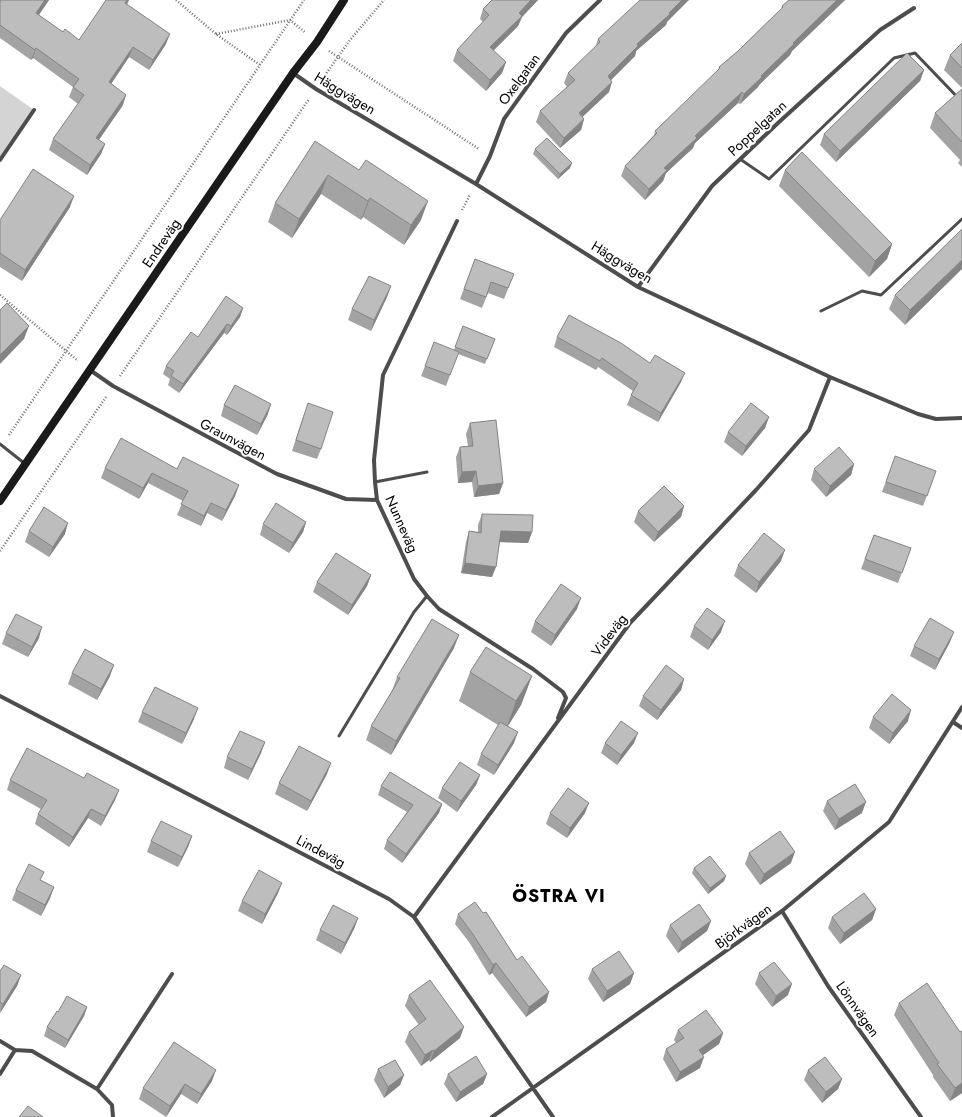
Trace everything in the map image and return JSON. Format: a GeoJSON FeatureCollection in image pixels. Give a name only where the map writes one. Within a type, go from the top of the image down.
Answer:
{"type":"FeatureCollection","features":[{"type":"Feature","properties":{"kind":"main road","name":"Endreväg"},"geometry":{"type":"LineString","coordinates":[[0,502],[293,73],[317,42],[344,0]]}},
{"type":"Feature","properties":{"kind":"street","name":"Oxelgatan"},"geometry":{"type":"LineString","coordinates":[[476,184],[490,156],[504,119],[566,33],[600,0]]}},
{"type":"Feature","properties":{"kind":"street","name":"Poppelgatan"},"geometry":{"type":"LineString","coordinates":[[638,287],[712,186],[880,30],[914,8]]}},
{"type":"Feature","properties":{"kind":"street","name":"Häggvägen"},"geometry":{"type":"LineString","coordinates":[[293,73],[316,89],[476,184],[638,287],[830,377],[918,414],[936,419],[962,418]]}},
{"type":"Feature","properties":{"kind":"street"},"geometry":{"type":"LineString","coordinates":[[0,160],[34,110]]}},
{"type":"Feature","properties":{"kind":"street","name":"Nunneväg"},"geometry":{"type":"LineString","coordinates":[[457,221],[383,375],[374,460],[377,500],[414,579],[427,596],[440,609],[533,669],[563,692],[566,698],[554,726]]}},
{"type":"Feature","properties":{"kind":"street","name":"Graunvägen"},"geometry":{"type":"LineString","coordinates":[[90,370],[113,386],[277,474],[346,499],[377,500]]}},
{"type":"Feature","properties":{"kind":"street","name":"Videväg"},"geometry":{"type":"LineString","coordinates":[[414,917],[630,623],[756,490],[809,430],[830,377]]}},
{"type":"Feature","properties":{"kind":"street","name":"Lindeväg"},"geometry":{"type":"LineString","coordinates":[[0,696],[389,899],[414,917],[553,1117]]}},
{"type":"Feature","properties":{"kind":"street","name":"Björkvägen"},"geometry":{"type":"LineString","coordinates":[[492,1117],[782,911],[889,822],[962,706]]}},
{"type":"Feature","properties":{"kind":"street"},"geometry":{"type":"LineString","coordinates":[[953,722],[962,728]]}},
{"type":"Feature","properties":{"kind":"street","name":"Lönnvägen"},"geometry":{"type":"LineString","coordinates":[[782,911],[828,986],[921,1117]]}},
{"type":"Feature","properties":{"kind":"street"},"geometry":{"type":"LineString","coordinates":[[97,1089],[172,974]]}},
{"type":"Feature","properties":{"kind":"street"},"geometry":{"type":"LineString","coordinates":[[0,1041],[16,1050],[32,1051],[97,1089],[112,1105],[113,1117]]}},
{"type":"Feature","properties":{"kind":"street"},"geometry":{"type":"LineString","coordinates":[[0,1074],[16,1050]]}},
{"type":"Feature","properties":{"kind":"lane"},"geometry":{"type":"LineString","coordinates":[[740,159],[770,179],[894,58],[915,53],[962,102]]}},
{"type":"Feature","properties":{"kind":"lane"},"geometry":{"type":"LineString","coordinates":[[821,311],[862,291],[881,295],[962,219]]}},
{"type":"Feature","properties":{"kind":"lane"},"geometry":{"type":"LineString","coordinates":[[1,445],[26,464]]}},
{"type":"Feature","properties":{"kind":"lane"},"geometry":{"type":"LineString","coordinates":[[375,482],[427,472]]}},
{"type":"Feature","properties":{"kind":"lane"},"geometry":{"type":"LineString","coordinates":[[340,736],[414,612],[427,596]]}},
{"type":"Feature","properties":{"kind":"path"},"geometry":{"type":"LineString","coordinates":[[176,0],[216,34],[260,65]]}},
{"type":"Feature","properties":{"kind":"path"},"geometry":{"type":"LineString","coordinates":[[1,445],[66,352],[304,0]]}},
{"type":"Feature","properties":{"kind":"path"},"geometry":{"type":"LineString","coordinates":[[0,551],[316,89],[337,56],[384,0]]}},
{"type":"Feature","properties":{"kind":"path"},"geometry":{"type":"LineString","coordinates":[[216,34],[290,20],[337,56],[490,156]]}},
{"type":"Feature","properties":{"kind":"path"},"geometry":{"type":"LineString","coordinates":[[457,221],[476,184]]}},
{"type":"Feature","properties":{"kind":"path"},"geometry":{"type":"LineString","coordinates":[[0,295],[66,352],[90,370]]}},
{"type":"Feature","properties":{"kind":"shaded area"},"geometry":{"type":"Polygon","coordinates":[[[0,86],[34,110],[0,160],[0,86]]]}},
{"type":"Feature","properties":{"kind":"building"},"geometry":{"type":"Polygon","coordinates":[[[1,0],[45,0],[36,13],[63,32],[65,29],[79,40],[106,0],[127,0],[125,3],[170,34],[153,60],[133,47],[109,82],[126,95],[96,138],[105,144],[90,165],[53,139],[84,95],[73,87],[79,79],[36,48],[35,50],[0,25],[1,0]]]}},
{"type":"Feature","properties":{"kind":"building"},"geometry":{"type":"Polygon","coordinates":[[[492,0],[531,0],[519,13],[522,16],[490,47],[506,62],[490,80],[457,50],[489,15],[483,9],[492,0]]]}},
{"type":"Feature","properties":{"kind":"building"},"geometry":{"type":"Polygon","coordinates":[[[640,0],[682,0],[669,13],[670,14],[637,44],[638,46],[608,76],[612,82],[579,113],[584,119],[564,138],[540,111],[575,80],[568,73],[600,42],[598,39],[640,0]]]}},
{"type":"Feature","properties":{"kind":"building"},"geometry":{"type":"Polygon","coordinates":[[[789,0],[837,0],[793,43],[794,44],[761,76],[762,77],[744,94],[742,92],[695,136],[697,138],[664,168],[667,170],[649,189],[625,166],[657,133],[655,131],[789,0]]]}},
{"type":"Feature","properties":{"kind":"building"},"geometry":{"type":"Polygon","coordinates":[[[962,43],[962,68],[950,55],[962,43]]]}},
{"type":"Feature","properties":{"kind":"building"},"geometry":{"type":"Polygon","coordinates":[[[907,53],[924,70],[840,151],[824,134],[907,53]]]}},
{"type":"Feature","properties":{"kind":"building"},"geometry":{"type":"Polygon","coordinates":[[[962,89],[962,142],[935,113],[962,89]]]}},
{"type":"Feature","properties":{"kind":"building"},"geometry":{"type":"Polygon","coordinates":[[[547,138],[572,163],[560,174],[535,149],[547,138]]]}},
{"type":"Feature","properties":{"kind":"building"},"geometry":{"type":"Polygon","coordinates":[[[315,141],[359,170],[366,160],[428,201],[411,225],[370,198],[368,201],[328,175],[299,219],[275,203],[315,141]]]}},
{"type":"Feature","properties":{"kind":"building"},"geometry":{"type":"Polygon","coordinates":[[[802,152],[892,244],[875,261],[785,170],[802,152]]]}},
{"type":"Feature","properties":{"kind":"building"},"geometry":{"type":"Polygon","coordinates":[[[33,169],[74,196],[25,270],[0,253],[0,220],[33,169]]]}},
{"type":"Feature","properties":{"kind":"building"},"geometry":{"type":"Polygon","coordinates":[[[962,229],[962,260],[910,310],[895,295],[962,229]]]}},
{"type":"Feature","properties":{"kind":"building"},"geometry":{"type":"Polygon","coordinates":[[[475,259],[514,274],[508,288],[491,282],[486,297],[464,289],[475,259]]]}},
{"type":"Feature","properties":{"kind":"building"},"geometry":{"type":"Polygon","coordinates":[[[369,276],[391,286],[374,320],[352,309],[369,276]]]}},
{"type":"Feature","properties":{"kind":"building"},"geometry":{"type":"Polygon","coordinates":[[[226,296],[243,308],[231,326],[227,324],[183,384],[171,376],[174,371],[166,366],[191,332],[198,337],[226,296]]]}},
{"type":"Feature","properties":{"kind":"building"},"geometry":{"type":"Polygon","coordinates":[[[7,303],[29,326],[0,355],[0,310],[7,303]]]}},
{"type":"Feature","properties":{"kind":"building"},"geometry":{"type":"Polygon","coordinates":[[[569,315],[621,343],[650,363],[655,355],[685,373],[661,413],[631,395],[638,383],[602,358],[600,361],[557,337],[569,315]]]}},
{"type":"Feature","properties":{"kind":"building"},"geometry":{"type":"Polygon","coordinates":[[[463,326],[495,339],[487,359],[455,347],[463,326]]]}},
{"type":"Feature","properties":{"kind":"building"},"geometry":{"type":"Polygon","coordinates":[[[434,342],[459,352],[450,375],[425,366],[434,342]]]}},
{"type":"Feature","properties":{"kind":"building"},"geometry":{"type":"Polygon","coordinates":[[[235,385],[271,404],[261,424],[224,405],[235,385]]]}},
{"type":"Feature","properties":{"kind":"building"},"geometry":{"type":"Polygon","coordinates":[[[308,403],[333,412],[321,449],[296,440],[308,403]]]}},
{"type":"Feature","properties":{"kind":"building"},"geometry":{"type":"Polygon","coordinates":[[[751,403],[769,417],[746,446],[728,432],[751,403]]]}},
{"type":"Feature","properties":{"kind":"building"},"geometry":{"type":"Polygon","coordinates":[[[496,420],[503,483],[478,486],[476,471],[462,472],[460,447],[473,446],[470,423],[496,420]]]}},
{"type":"Feature","properties":{"kind":"building"},"geometry":{"type":"Polygon","coordinates":[[[121,438],[177,469],[183,457],[239,485],[226,510],[211,503],[204,516],[181,504],[188,491],[152,473],[143,488],[105,468],[121,438]]]}},
{"type":"Feature","properties":{"kind":"building"},"geometry":{"type":"Polygon","coordinates":[[[839,447],[854,464],[830,486],[814,469],[839,447]]]}},
{"type":"Feature","properties":{"kind":"building"},"geometry":{"type":"Polygon","coordinates":[[[895,456],[936,471],[927,496],[886,482],[895,456]]]}},
{"type":"Feature","properties":{"kind":"building"},"geometry":{"type":"Polygon","coordinates":[[[664,486],[684,506],[658,532],[638,511],[664,486]]]}},
{"type":"Feature","properties":{"kind":"building"},"geometry":{"type":"Polygon","coordinates":[[[276,503],[306,522],[293,543],[263,524],[276,503]]]}},
{"type":"Feature","properties":{"kind":"building"},"geometry":{"type":"Polygon","coordinates":[[[44,507],[68,523],[53,547],[29,531],[44,507]]]}},
{"type":"Feature","properties":{"kind":"building"},"geometry":{"type":"Polygon","coordinates":[[[482,514],[533,515],[532,532],[501,531],[496,567],[465,563],[469,531],[481,533],[482,514]]]}},
{"type":"Feature","properties":{"kind":"building"},"geometry":{"type":"Polygon","coordinates":[[[764,533],[785,550],[759,582],[738,565],[764,533]]]}},
{"type":"Feature","properties":{"kind":"building"},"geometry":{"type":"Polygon","coordinates":[[[874,535],[911,548],[902,573],[865,559],[874,535]]]}},
{"type":"Feature","properties":{"kind":"building"},"geometry":{"type":"Polygon","coordinates":[[[336,553],[371,575],[352,605],[317,582],[336,553]]]}},
{"type":"Feature","properties":{"kind":"building"},"geometry":{"type":"Polygon","coordinates":[[[561,584],[581,598],[555,635],[535,621],[561,584]]]}},
{"type":"Feature","properties":{"kind":"building"},"geometry":{"type":"Polygon","coordinates":[[[707,608],[725,621],[712,640],[694,626],[707,608]]]}},
{"type":"Feature","properties":{"kind":"building"},"geometry":{"type":"Polygon","coordinates":[[[16,614],[42,627],[32,647],[6,633],[16,614]]]}},
{"type":"Feature","properties":{"kind":"building"},"geometry":{"type":"Polygon","coordinates":[[[930,618],[954,632],[939,659],[914,646],[930,618]]]}},
{"type":"Feature","properties":{"kind":"building"},"geometry":{"type":"Polygon","coordinates":[[[432,619],[459,635],[396,741],[371,726],[400,678],[397,677],[432,619]]]}},
{"type":"Feature","properties":{"kind":"building"},"geometry":{"type":"Polygon","coordinates":[[[486,647],[532,676],[516,701],[470,672],[486,647]]]}},
{"type":"Feature","properties":{"kind":"building"},"geometry":{"type":"Polygon","coordinates":[[[85,649],[114,665],[101,689],[72,673],[85,649]]]}},
{"type":"Feature","properties":{"kind":"building"},"geometry":{"type":"Polygon","coordinates":[[[666,665],[684,679],[661,710],[643,696],[666,665]]]}},
{"type":"Feature","properties":{"kind":"building"},"geometry":{"type":"Polygon","coordinates":[[[155,687],[198,708],[186,733],[142,712],[155,687]]]}},
{"type":"Feature","properties":{"kind":"building"},"geometry":{"type":"Polygon","coordinates":[[[892,694],[911,710],[893,733],[873,717],[892,694]]]}},
{"type":"Feature","properties":{"kind":"building"},"geometry":{"type":"Polygon","coordinates":[[[621,721],[638,733],[621,755],[605,743],[621,721]]]}},
{"type":"Feature","properties":{"kind":"building"},"geometry":{"type":"Polygon","coordinates":[[[500,722],[518,732],[498,765],[481,754],[500,722]]]}},
{"type":"Feature","properties":{"kind":"building"},"geometry":{"type":"Polygon","coordinates":[[[240,731],[265,742],[252,769],[227,757],[240,731]]]}},
{"type":"Feature","properties":{"kind":"building"},"geometry":{"type":"Polygon","coordinates":[[[299,746],[331,763],[311,801],[279,783],[299,746]]]}},
{"type":"Feature","properties":{"kind":"building"},"geometry":{"type":"Polygon","coordinates":[[[27,748],[84,778],[87,773],[119,790],[105,816],[91,809],[73,837],[38,814],[47,800],[10,780],[27,748]]]}},
{"type":"Feature","properties":{"kind":"building"},"geometry":{"type":"Polygon","coordinates":[[[460,762],[480,775],[461,801],[442,788],[460,762]]]}},
{"type":"Feature","properties":{"kind":"building"},"geometry":{"type":"Polygon","coordinates":[[[390,772],[442,804],[406,854],[387,840],[413,805],[381,786],[390,772]]]}},
{"type":"Feature","properties":{"kind":"building"},"geometry":{"type":"Polygon","coordinates":[[[855,784],[866,802],[839,819],[827,801],[855,784]]]}},
{"type":"Feature","properties":{"kind":"building"},"geometry":{"type":"Polygon","coordinates":[[[568,788],[589,803],[570,828],[550,813],[568,788]]]}},
{"type":"Feature","properties":{"kind":"building"},"geometry":{"type":"Polygon","coordinates":[[[161,821],[192,836],[182,857],[151,841],[161,821]]]}},
{"type":"Feature","properties":{"kind":"building"},"geometry":{"type":"Polygon","coordinates":[[[780,831],[795,852],[764,874],[749,853],[780,831]]]}},
{"type":"Feature","properties":{"kind":"building"},"geometry":{"type":"Polygon","coordinates":[[[710,856],[726,876],[710,888],[694,868],[710,856]]]}},
{"type":"Feature","properties":{"kind":"building"},"geometry":{"type":"Polygon","coordinates":[[[29,864],[44,872],[40,880],[54,887],[45,905],[16,890],[29,864]]]}},
{"type":"Feature","properties":{"kind":"building"},"geometry":{"type":"Polygon","coordinates":[[[259,870],[282,883],[265,914],[242,901],[259,870]]]}},
{"type":"Feature","properties":{"kind":"building"},"geometry":{"type":"Polygon","coordinates":[[[864,893],[876,909],[844,933],[832,917],[864,893]]]}},
{"type":"Feature","properties":{"kind":"building"},"geometry":{"type":"Polygon","coordinates":[[[475,902],[483,913],[486,912],[517,960],[522,956],[549,992],[529,1007],[496,963],[493,965],[458,914],[475,902]]]}},
{"type":"Feature","properties":{"kind":"building"},"geometry":{"type":"Polygon","coordinates":[[[699,904],[711,921],[682,942],[670,925],[699,904]]]}},
{"type":"Feature","properties":{"kind":"building"},"geometry":{"type":"Polygon","coordinates":[[[333,905],[358,918],[345,943],[320,930],[333,905]]]}},
{"type":"Feature","properties":{"kind":"building"},"geometry":{"type":"Polygon","coordinates":[[[619,951],[634,973],[607,991],[592,969],[619,951]]]}},
{"type":"Feature","properties":{"kind":"building"},"geometry":{"type":"Polygon","coordinates":[[[774,962],[792,984],[776,996],[759,973],[774,962]]]}},
{"type":"Feature","properties":{"kind":"building"},"geometry":{"type":"Polygon","coordinates":[[[4,965],[21,975],[3,1004],[0,1002],[0,971],[4,965]]]}},
{"type":"Feature","properties":{"kind":"building"},"geometry":{"type":"Polygon","coordinates":[[[430,980],[464,1027],[434,1051],[433,1050],[425,1055],[409,1032],[426,1019],[409,995],[430,980]]]}},
{"type":"Feature","properties":{"kind":"building"},"geometry":{"type":"Polygon","coordinates":[[[927,983],[960,1032],[962,1031],[962,1083],[955,1088],[937,1064],[939,1063],[899,1003],[927,983]]]}},
{"type":"Feature","properties":{"kind":"building"},"geometry":{"type":"Polygon","coordinates":[[[67,996],[87,1007],[68,1040],[47,1027],[67,996]]]}},
{"type":"Feature","properties":{"kind":"building"},"geometry":{"type":"Polygon","coordinates":[[[706,1010],[723,1033],[699,1050],[704,1057],[680,1072],[666,1049],[684,1038],[678,1030],[706,1010]]]}},
{"type":"Feature","properties":{"kind":"building"},"geometry":{"type":"Polygon","coordinates":[[[174,1042],[216,1070],[201,1094],[185,1084],[170,1106],[143,1088],[174,1042]]]}},
{"type":"Feature","properties":{"kind":"building"},"geometry":{"type":"Polygon","coordinates":[[[476,1056],[487,1074],[460,1092],[448,1074],[476,1056]]]}},
{"type":"Feature","properties":{"kind":"building"},"geometry":{"type":"Polygon","coordinates":[[[825,1057],[842,1079],[826,1092],[808,1070],[825,1057]]]}},
{"type":"Feature","properties":{"kind":"building"},"geometry":{"type":"Polygon","coordinates":[[[395,1060],[404,1075],[388,1087],[378,1069],[395,1060]]]}},
{"type":"Feature","properties":{"kind":"building"},"geometry":{"type":"Polygon","coordinates":[[[28,1106],[43,1117],[19,1117],[28,1106]]]}},
{"type":"Feature","properties":{"kind":"district","name":"ÖSTRA VI"},"geometry":{"type":"Point","coordinates":[559,896]}}]}
